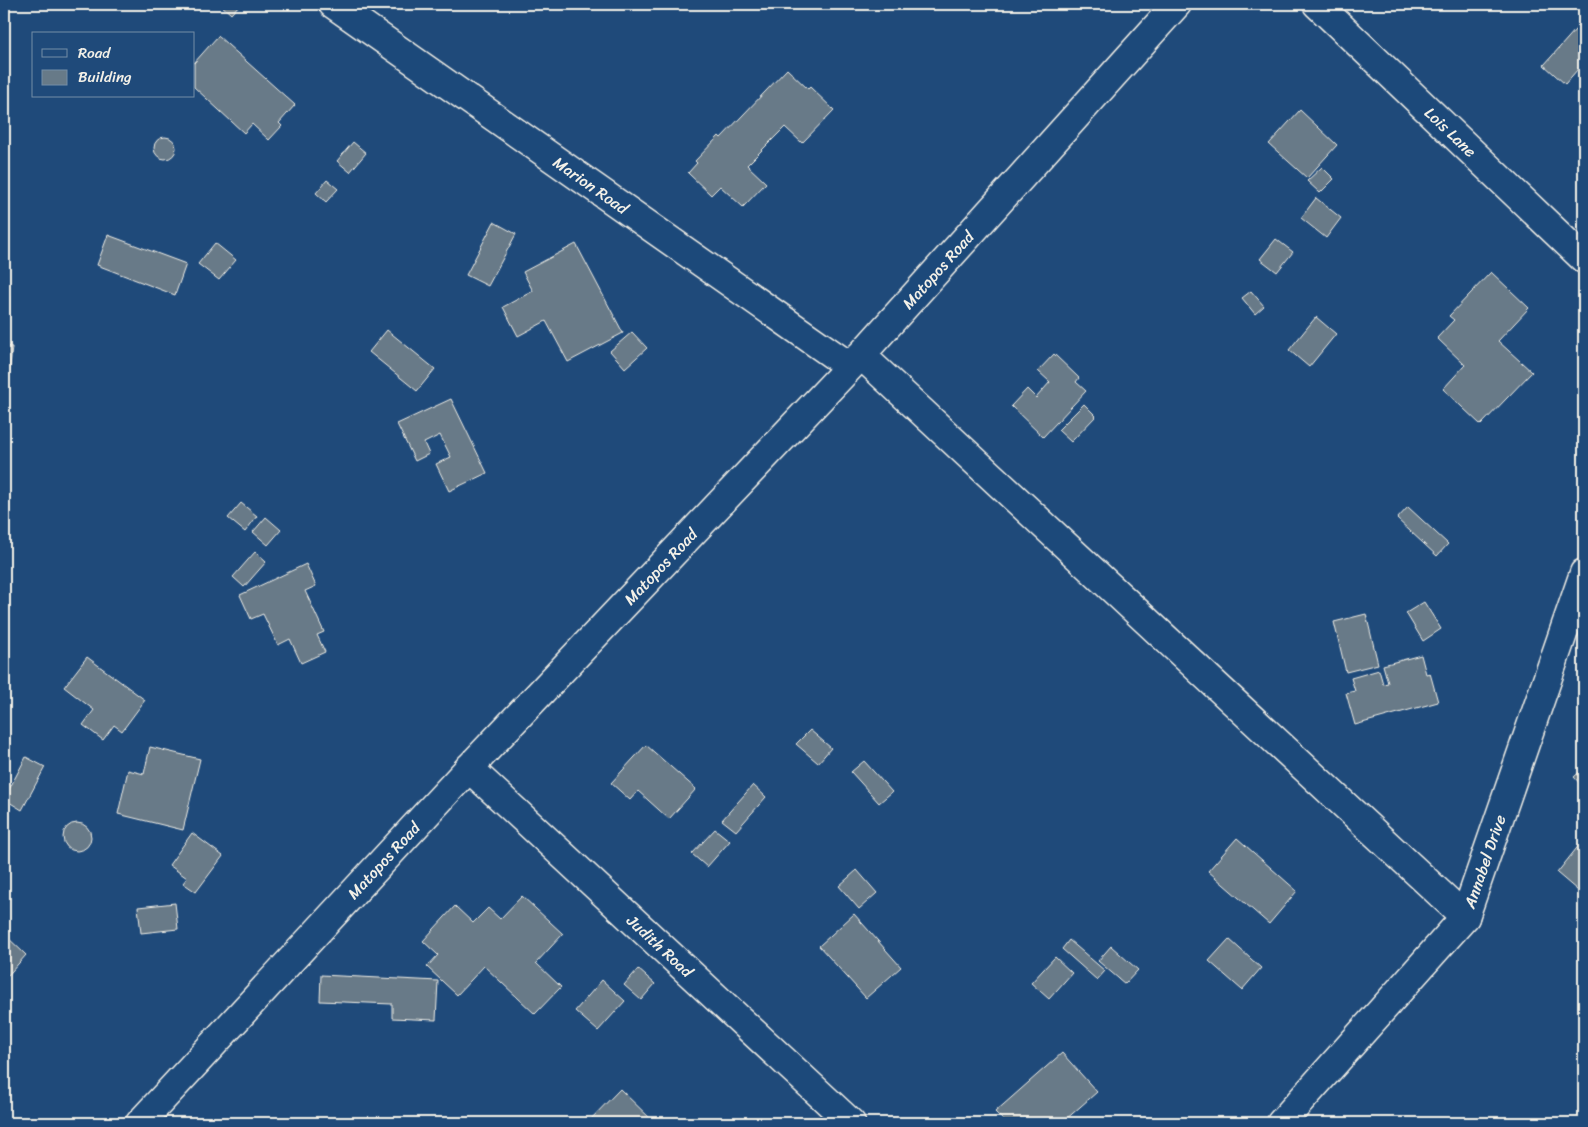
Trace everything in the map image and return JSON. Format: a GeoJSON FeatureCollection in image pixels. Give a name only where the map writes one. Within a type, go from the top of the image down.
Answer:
{"type":"FeatureCollection","features":[{"type":"Feature","properties":{"kind":"street","name":"Marion Road"},"geometry":{"type":"LineString","coordinates":[[333,4],[855,360],[1465,917]]}},
{"type":"Feature","properties":{"kind":"street","name":"Matopos Road"},"geometry":{"type":"LineString","coordinates":[[140,1123],[469,768],[855,360],[1177,4]]}},
{"type":"Feature","properties":{"kind":"street","name":"Lois Lane"},"geometry":{"type":"LineString","coordinates":[[1317,4],[1584,259]]}},
{"type":"Feature","properties":{"kind":"street","name":"Annabel Drive"},"geometry":{"type":"LineString","coordinates":[[1281,1123],[1465,917],[1584,573]]}},
{"type":"Feature","properties":{"kind":"street","name":"Judith Road"},"geometry":{"type":"LineString","coordinates":[[469,768],[850,1123]]}},
{"type":"Feature","properties":{"kind":"building"},"geometry":{"type":"Polygon","coordinates":[[[220,4],[240,4],[231,14],[220,4]]]}},
{"type":"Feature","properties":{"kind":"building"},"geometry":{"type":"Polygon","coordinates":[[[1584,20],[1584,62],[1565,84],[1544,65],[1584,20]]]}},
{"type":"Feature","properties":{"kind":"building"},"geometry":{"type":"Polygon","coordinates":[[[218,36],[295,105],[279,123],[282,126],[269,140],[252,124],[244,133],[195,88],[195,62],[218,36]]]}},
{"type":"Feature","properties":{"kind":"building"},"geometry":{"type":"Polygon","coordinates":[[[787,69],[808,89],[810,87],[834,110],[802,143],[785,127],[747,165],[766,183],[743,207],[720,186],[711,195],[688,173],[697,163],[695,161],[719,136],[721,138],[787,69]]]}},
{"type":"Feature","properties":{"kind":"building"},"geometry":{"type":"Polygon","coordinates":[[[1300,110],[1337,145],[1307,178],[1269,144],[1300,110]]]}},
{"type":"Feature","properties":{"kind":"building"},"geometry":{"type":"Polygon","coordinates":[[[165,137],[173,140],[176,148],[173,156],[165,159],[157,156],[154,148],[157,140],[165,137]]]}},
{"type":"Feature","properties":{"kind":"building"},"geometry":{"type":"Polygon","coordinates":[[[353,142],[366,153],[350,172],[337,161],[353,142]]]}},
{"type":"Feature","properties":{"kind":"building"},"geometry":{"type":"Polygon","coordinates":[[[1322,167],[1334,179],[1320,193],[1307,181],[1322,167]]]}},
{"type":"Feature","properties":{"kind":"building"},"geometry":{"type":"Polygon","coordinates":[[[327,180],[338,189],[326,202],[316,193],[327,180]]]}},
{"type":"Feature","properties":{"kind":"building"},"geometry":{"type":"Polygon","coordinates":[[[1316,198],[1341,218],[1326,238],[1301,218],[1316,198]]]}},
{"type":"Feature","properties":{"kind":"building"},"geometry":{"type":"Polygon","coordinates":[[[494,222],[516,234],[488,286],[466,275],[494,222]]]}},
{"type":"Feature","properties":{"kind":"building"},"geometry":{"type":"Polygon","coordinates":[[[108,235],[186,264],[175,295],[97,265],[108,235]]]}},
{"type":"Feature","properties":{"kind":"building"},"geometry":{"type":"Polygon","coordinates":[[[1276,239],[1293,252],[1277,272],[1260,259],[1276,239]]]}},
{"type":"Feature","properties":{"kind":"building"},"geometry":{"type":"Polygon","coordinates":[[[215,243],[236,260],[219,280],[198,264],[215,243]]]}},
{"type":"Feature","properties":{"kind":"building"},"geometry":{"type":"Polygon","coordinates":[[[576,244],[623,333],[568,362],[546,321],[518,336],[503,307],[533,291],[523,272],[576,244]]]}},
{"type":"Feature","properties":{"kind":"building"},"geometry":{"type":"Polygon","coordinates":[[[1491,272],[1529,308],[1498,341],[1532,372],[1481,425],[1443,389],[1465,365],[1437,338],[1454,320],[1449,316],[1491,272]]]}},
{"type":"Feature","properties":{"kind":"building"},"geometry":{"type":"Polygon","coordinates":[[[1251,291],[1264,306],[1255,314],[1242,298],[1251,291]]]}},
{"type":"Feature","properties":{"kind":"building"},"geometry":{"type":"Polygon","coordinates":[[[4,296],[9,296],[9,316],[4,316],[4,296]]]}},
{"type":"Feature","properties":{"kind":"building"},"geometry":{"type":"Polygon","coordinates":[[[1316,317],[1336,334],[1309,367],[1289,350],[1316,317]]]}},
{"type":"Feature","properties":{"kind":"building"},"geometry":{"type":"Polygon","coordinates":[[[387,330],[435,369],[417,391],[369,352],[387,330]]]}},
{"type":"Feature","properties":{"kind":"building"},"geometry":{"type":"Polygon","coordinates":[[[632,332],[647,348],[625,368],[610,351],[632,332]]]}},
{"type":"Feature","properties":{"kind":"building"},"geometry":{"type":"Polygon","coordinates":[[[4,346],[12,347],[8,386],[4,386],[4,346]]]}},
{"type":"Feature","properties":{"kind":"building"},"geometry":{"type":"Polygon","coordinates":[[[1054,354],[1079,378],[1076,382],[1086,391],[1043,437],[1011,406],[1027,389],[1036,398],[1050,382],[1038,371],[1054,354]]]}},
{"type":"Feature","properties":{"kind":"building"},"geometry":{"type":"Polygon","coordinates":[[[451,399],[487,473],[449,491],[436,464],[451,457],[440,435],[424,443],[429,454],[415,461],[397,424],[451,399]]]}},
{"type":"Feature","properties":{"kind":"building"},"geometry":{"type":"Polygon","coordinates":[[[1084,404],[1096,416],[1071,442],[1058,430],[1084,404]]]}},
{"type":"Feature","properties":{"kind":"building"},"geometry":{"type":"Polygon","coordinates":[[[241,503],[257,516],[245,532],[228,518],[241,503]]]}},
{"type":"Feature","properties":{"kind":"building"},"geometry":{"type":"Polygon","coordinates":[[[1408,507],[1448,544],[1437,556],[1397,519],[1408,507]]]}},
{"type":"Feature","properties":{"kind":"building"},"geometry":{"type":"Polygon","coordinates":[[[266,517],[281,530],[268,545],[253,532],[266,517]]]}},
{"type":"Feature","properties":{"kind":"building"},"geometry":{"type":"Polygon","coordinates":[[[255,552],[266,562],[244,587],[233,577],[255,552]]]}},
{"type":"Feature","properties":{"kind":"building"},"geometry":{"type":"Polygon","coordinates":[[[306,564],[316,586],[305,591],[324,632],[317,635],[325,652],[301,663],[290,639],[278,645],[263,614],[251,619],[240,595],[306,564]]]}},
{"type":"Feature","properties":{"kind":"building"},"geometry":{"type":"Polygon","coordinates":[[[1424,602],[1441,629],[1423,641],[1406,613],[1424,602]]]}},
{"type":"Feature","properties":{"kind":"building"},"geometry":{"type":"Polygon","coordinates":[[[1366,614],[1378,664],[1346,672],[1334,622],[1366,614]]]}},
{"type":"Feature","properties":{"kind":"building"},"geometry":{"type":"Polygon","coordinates":[[[1421,655],[1426,674],[1430,673],[1438,702],[1355,725],[1346,693],[1355,691],[1351,678],[1379,670],[1383,684],[1388,683],[1383,665],[1421,655]]]}},
{"type":"Feature","properties":{"kind":"building"},"geometry":{"type":"Polygon","coordinates":[[[87,657],[145,700],[122,731],[114,725],[103,740],[83,725],[94,710],[64,687],[87,657]]]}},
{"type":"Feature","properties":{"kind":"building"},"geometry":{"type":"Polygon","coordinates":[[[810,730],[831,748],[818,763],[796,744],[810,730]]]}},
{"type":"Feature","properties":{"kind":"building"},"geometry":{"type":"Polygon","coordinates":[[[646,745],[696,789],[669,819],[638,791],[630,800],[611,783],[646,745]]]}},
{"type":"Feature","properties":{"kind":"building"},"geometry":{"type":"Polygon","coordinates":[[[150,747],[200,759],[183,830],[118,814],[128,770],[144,774],[150,747]]]}},
{"type":"Feature","properties":{"kind":"building"},"geometry":{"type":"Polygon","coordinates":[[[26,757],[45,767],[22,810],[4,799],[26,757]]]}},
{"type":"Feature","properties":{"kind":"building"},"geometry":{"type":"Polygon","coordinates":[[[864,761],[892,792],[879,803],[851,772],[864,761]]]}},
{"type":"Feature","properties":{"kind":"building"},"geometry":{"type":"Polygon","coordinates":[[[1584,768],[1584,788],[1574,777],[1584,768]]]}},
{"type":"Feature","properties":{"kind":"building"},"geometry":{"type":"Polygon","coordinates":[[[753,785],[766,797],[736,831],[722,820],[753,785]]]}},
{"type":"Feature","properties":{"kind":"building"},"geometry":{"type":"Polygon","coordinates":[[[77,823],[87,827],[91,837],[87,847],[77,851],[67,847],[63,837],[67,827],[77,823]]]}},
{"type":"Feature","properties":{"kind":"building"},"geometry":{"type":"Polygon","coordinates":[[[715,829],[730,841],[707,867],[692,854],[715,829]]]}},
{"type":"Feature","properties":{"kind":"building"},"geometry":{"type":"Polygon","coordinates":[[[192,833],[223,856],[196,892],[183,883],[187,878],[169,865],[192,833]]]}},
{"type":"Feature","properties":{"kind":"building"},"geometry":{"type":"Polygon","coordinates":[[[1237,838],[1297,891],[1269,924],[1208,871],[1237,838]]]}},
{"type":"Feature","properties":{"kind":"building"},"geometry":{"type":"Polygon","coordinates":[[[1584,839],[1584,896],[1557,873],[1584,839]]]}},
{"type":"Feature","properties":{"kind":"building"},"geometry":{"type":"Polygon","coordinates":[[[857,870],[877,893],[859,909],[839,886],[857,870]]]}},
{"type":"Feature","properties":{"kind":"building"},"geometry":{"type":"Polygon","coordinates":[[[522,896],[563,934],[536,963],[561,987],[535,1014],[484,966],[457,995],[427,967],[438,955],[423,941],[455,906],[473,923],[488,908],[500,919],[522,896]]]}},
{"type":"Feature","properties":{"kind":"building"},"geometry":{"type":"Polygon","coordinates":[[[175,903],[178,929],[141,933],[138,907],[175,903]]]}},
{"type":"Feature","properties":{"kind":"building"},"geometry":{"type":"Polygon","coordinates":[[[854,914],[901,967],[866,998],[819,946],[854,914]]]}},
{"type":"Feature","properties":{"kind":"building"},"geometry":{"type":"Polygon","coordinates":[[[4,934],[26,955],[4,980],[4,934]]]}},
{"type":"Feature","properties":{"kind":"building"},"geometry":{"type":"Polygon","coordinates":[[[1229,939],[1261,968],[1242,990],[1209,961],[1229,939]]]}},
{"type":"Feature","properties":{"kind":"building"},"geometry":{"type":"Polygon","coordinates":[[[1069,940],[1105,971],[1097,980],[1062,949],[1069,940]]]}},
{"type":"Feature","properties":{"kind":"building"},"geometry":{"type":"Polygon","coordinates":[[[1111,946],[1138,970],[1125,984],[1098,961],[1111,946]]]}},
{"type":"Feature","properties":{"kind":"building"},"geometry":{"type":"Polygon","coordinates":[[[1055,957],[1072,973],[1049,999],[1031,983],[1055,957]]]}},
{"type":"Feature","properties":{"kind":"building"},"geometry":{"type":"Polygon","coordinates":[[[638,969],[655,984],[641,1000],[624,985],[638,969]]]}},
{"type":"Feature","properties":{"kind":"building"},"geometry":{"type":"Polygon","coordinates":[[[321,975],[438,981],[436,1020],[392,1018],[392,1004],[320,1001],[321,975]]]}},
{"type":"Feature","properties":{"kind":"building"},"geometry":{"type":"Polygon","coordinates":[[[602,980],[625,1001],[598,1031],[575,1011],[602,980]]]}},
{"type":"Feature","properties":{"kind":"building"},"geometry":{"type":"Polygon","coordinates":[[[1062,1053],[1097,1092],[1064,1121],[1066,1123],[1006,1123],[995,1112],[1062,1053]]]}},
{"type":"Feature","properties":{"kind":"building"},"geometry":{"type":"Polygon","coordinates":[[[620,1089],[655,1123],[587,1123],[620,1089]]]}}]}
